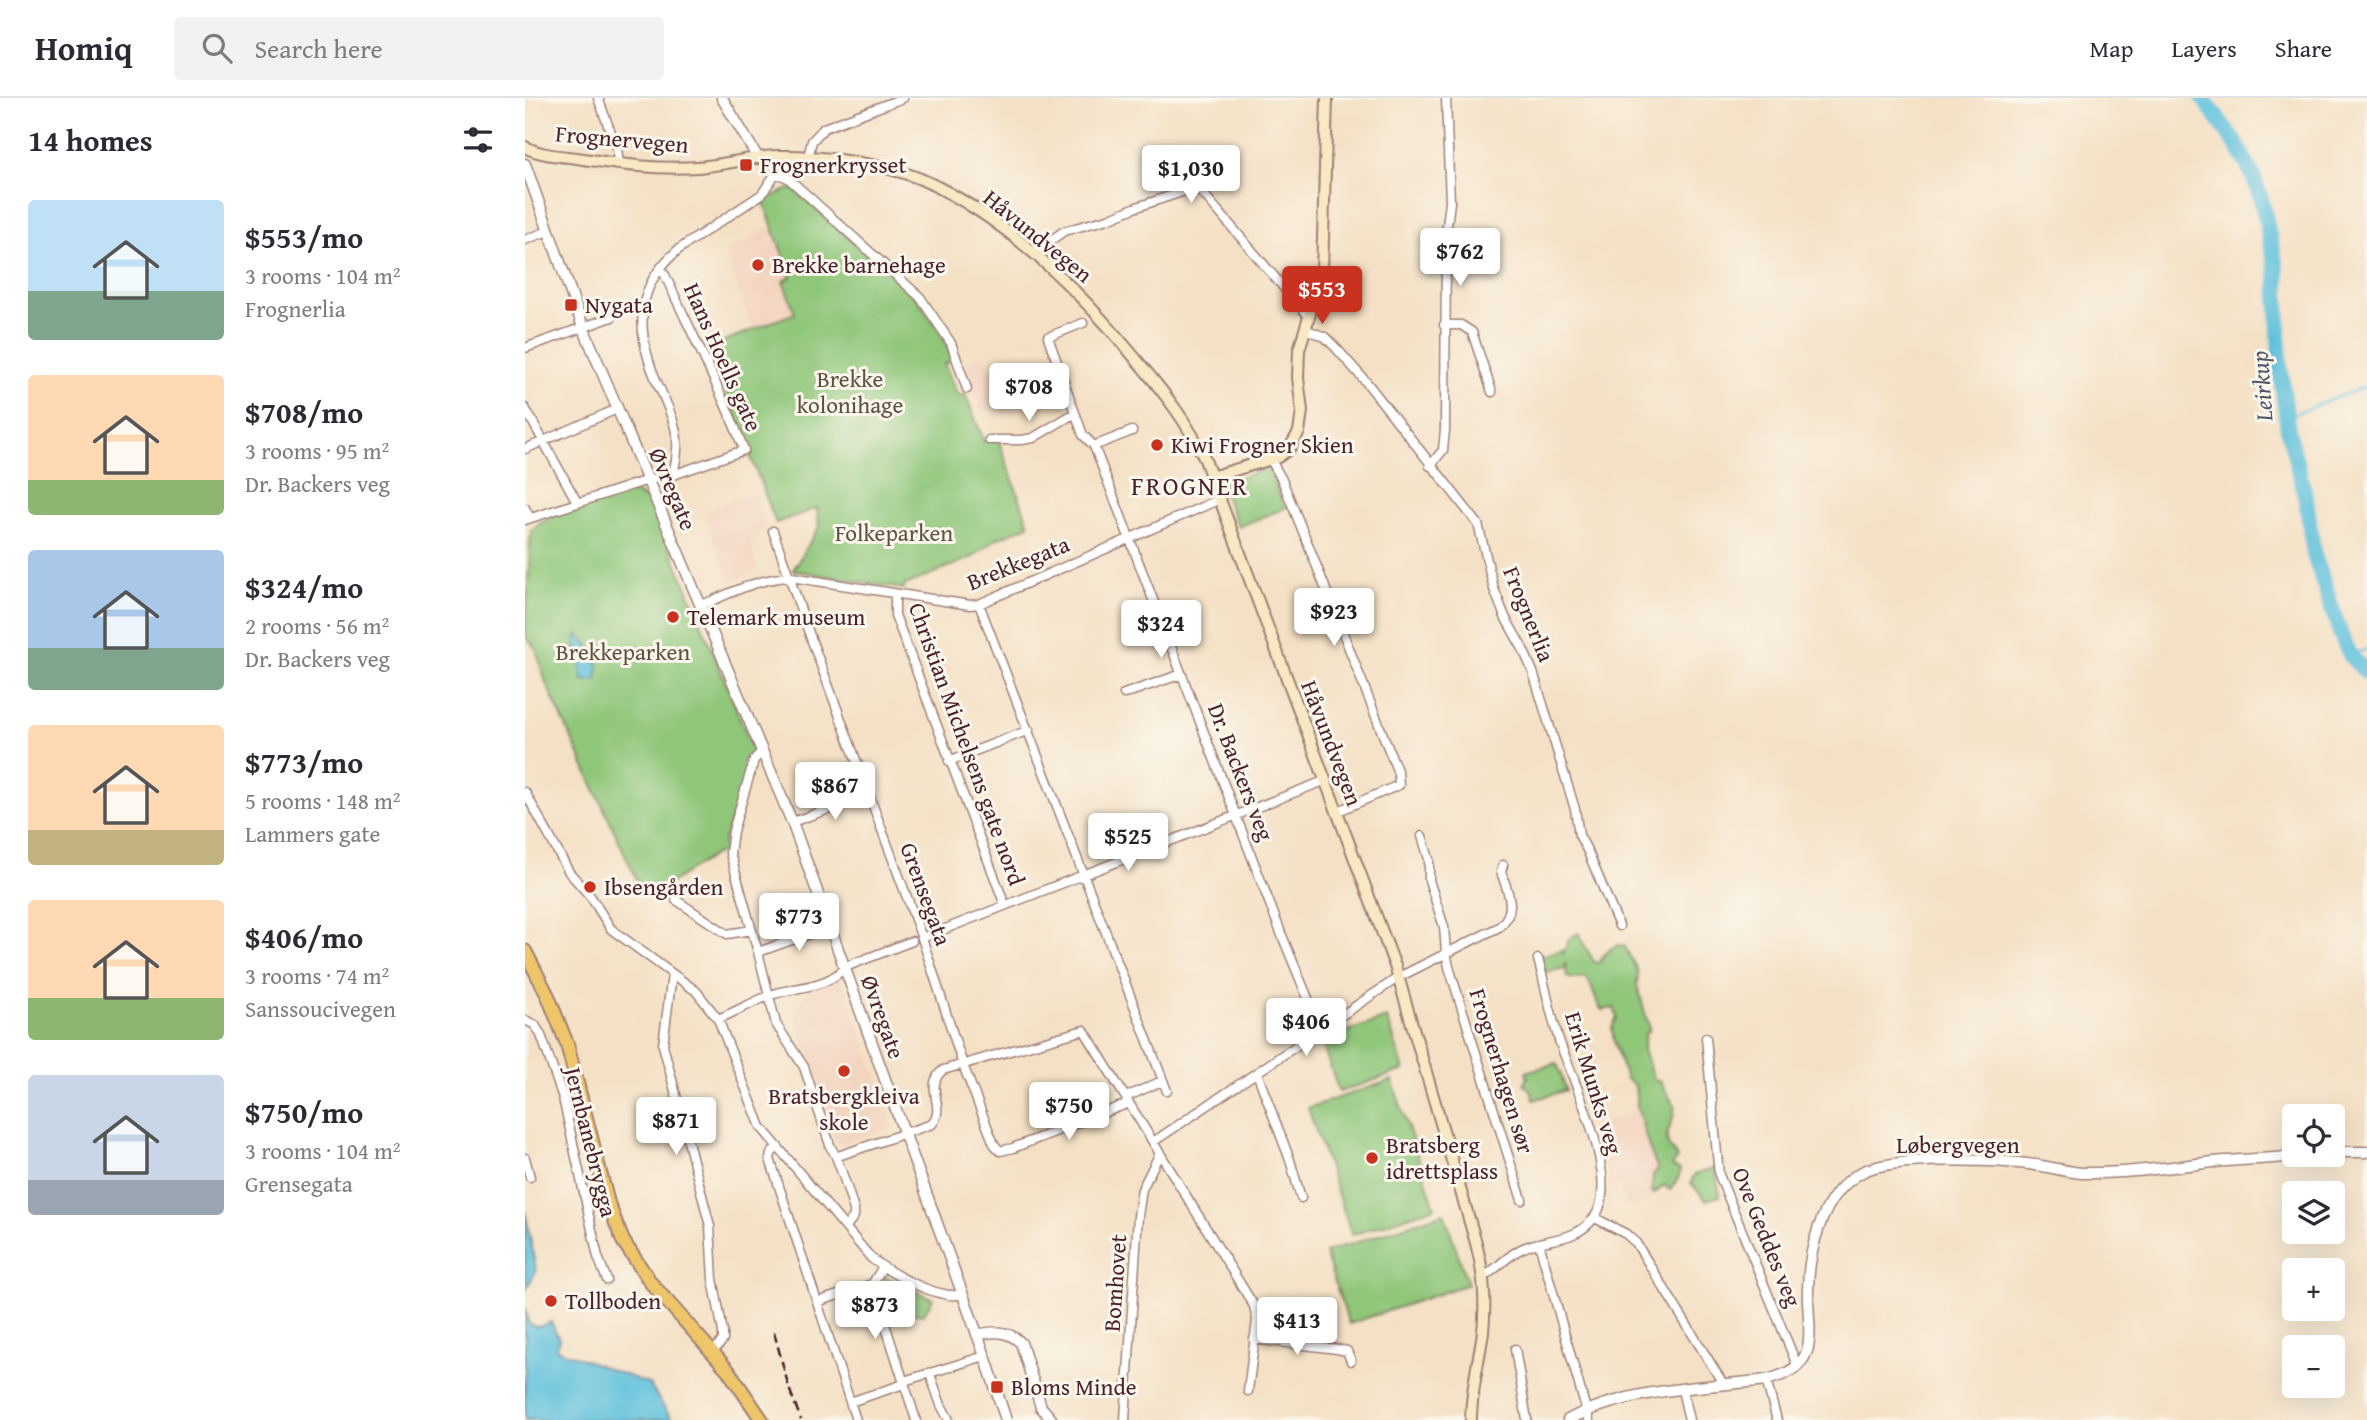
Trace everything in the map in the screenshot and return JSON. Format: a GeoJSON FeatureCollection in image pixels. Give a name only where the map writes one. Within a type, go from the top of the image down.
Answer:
{"type":"FeatureCollection","features":[{"type":"Feature","properties":{"kind":"main road"},"geometry":{"type":"LineString","coordinates":[[1211,477],[1271,460],[1289,449],[1299,432],[1302,411],[1298,360],[1322,272],[1327,98]]}},
{"type":"Feature","properties":{"kind":"main road","name":"Frognervegen"},"geometry":{"type":"LineString","coordinates":[[525,147],[536,152],[619,164],[681,167],[758,158]]}},
{"type":"Feature","properties":{"kind":"main road","name":"Håvundvegen"},"geometry":{"type":"LineString","coordinates":[[758,158],[808,158],[879,167],[921,179],[972,208],[1033,253],[1102,317],[1189,427],[1211,477],[1399,978],[1476,1243],[1483,1277],[1484,1322],[1473,1388],[1471,1420]]}},
{"type":"Feature","properties":{"kind":"main road"},"geometry":{"type":"LineString","coordinates":[[525,951],[548,996],[567,1044],[608,1203],[623,1241],[651,1283],[713,1352],[762,1420]]}},
{"type":"Feature","properties":{"kind":"street"},"geometry":{"type":"LineString","coordinates":[[598,98],[617,149],[619,164]]}},
{"type":"Feature","properties":{"kind":"street"},"geometry":{"type":"LineString","coordinates":[[722,98],[758,158]]}},
{"type":"Feature","properties":{"kind":"street"},"geometry":{"type":"LineString","coordinates":[[808,158],[812,141],[824,128],[903,98]]}},
{"type":"Feature","properties":{"kind":"street"},"geometry":{"type":"LineString","coordinates":[[1430,466],[1443,450],[1445,443],[1445,234],[1450,202],[1446,98]]}},
{"type":"Feature","properties":{"kind":"street"},"geometry":{"type":"LineString","coordinates":[[673,475],[677,434],[649,361],[644,330],[648,284],[679,249],[762,194],[776,173],[772,157]]}},
{"type":"Feature","properties":{"kind":"street","name":"Øvregate"},"geometry":{"type":"LineString","coordinates":[[525,164],[583,327],[792,822],[1006,1420]]}},
{"type":"Feature","properties":{"kind":"street"},"geometry":{"type":"LineString","coordinates":[[776,173],[788,178],[912,288],[946,333],[967,389]]}},
{"type":"Feature","properties":{"kind":"street"},"geometry":{"type":"LineString","coordinates":[[1033,253],[1064,231],[1195,190],[1207,198],[1308,316]]}},
{"type":"Feature","properties":{"kind":"street"},"geometry":{"type":"LineString","coordinates":[[525,240],[548,232]]}},
{"type":"Feature","properties":{"kind":"street","name":"Hans Hoells gate"},"geometry":{"type":"LineString","coordinates":[[528,519],[648,480],[673,475],[744,450],[713,373],[697,346],[660,268]]}},
{"type":"Feature","properties":{"kind":"street"},"geometry":{"type":"LineString","coordinates":[[525,348],[612,317]]}},
{"type":"Feature","properties":{"kind":"street","name":"Dr. Backers veg"},"geometry":{"type":"LineString","coordinates":[[1083,323],[1048,337],[1083,435],[1094,446],[1281,933],[1321,1030]]}},
{"type":"Feature","properties":{"kind":"street"},"geometry":{"type":"LineString","coordinates":[[1444,325],[1461,325],[1472,332],[1492,392]]}},
{"type":"Feature","properties":{"kind":"street","name":"Frognerlia"},"geometry":{"type":"LineString","coordinates":[[1305,329],[1325,337],[1337,349],[1478,524],[1494,589],[1532,673],[1574,809],[1579,835],[1619,926]]}},
{"type":"Feature","properties":{"kind":"street"},"geometry":{"type":"LineString","coordinates":[[525,408],[577,502]]}},
{"type":"Feature","properties":{"kind":"street"},"geometry":{"type":"LineString","coordinates":[[525,449],[617,409]]}},
{"type":"Feature","properties":{"kind":"street"},"geometry":{"type":"LineString","coordinates":[[989,440],[1033,438],[1075,414]]}},
{"type":"Feature","properties":{"kind":"street"},"geometry":{"type":"LineString","coordinates":[[1094,446],[1132,431]]}},
{"type":"Feature","properties":{"kind":"street"},"geometry":{"type":"LineString","coordinates":[[1271,460],[1298,518],[1398,773],[1399,785],[1336,812]]}},
{"type":"Feature","properties":{"kind":"street","name":"Brekkegata"},"geometry":{"type":"LineString","coordinates":[[702,605],[757,582],[791,577],[960,605],[979,604],[1218,500]]}},
{"type":"Feature","properties":{"kind":"street"},"geometry":{"type":"LineString","coordinates":[[525,508],[528,519]]}},
{"type":"Feature","properties":{"kind":"street","name":"Grensegata"},"geometry":{"type":"LineString","coordinates":[[773,531],[922,938],[963,1065],[990,1134],[1000,1151],[1127,1100]]}},
{"type":"Feature","properties":{"kind":"street","name":"Christian Michelsens gate nord"},"geometry":{"type":"LineString","coordinates":[[895,595],[895,615],[1005,905]]}},
{"type":"Feature","properties":{"kind":"street"},"geometry":{"type":"LineString","coordinates":[[979,604],[1167,1091]]}},
{"type":"Feature","properties":{"kind":"street"},"geometry":{"type":"LineString","coordinates":[[1124,694],[1182,674]]}},
{"type":"Feature","properties":{"kind":"street"},"geometry":{"type":"LineString","coordinates":[[949,761],[1029,730]]}},
{"type":"Feature","properties":{"kind":"street"},"geometry":{"type":"LineString","coordinates":[[762,751],[754,760],[730,844],[730,853],[776,1024],[800,1059],[831,1148],[838,1156],[839,1168],[855,1216],[846,1227]]}},
{"type":"Feature","properties":{"kind":"street"},"geometry":{"type":"LineString","coordinates":[[922,938],[1324,781]]}},
{"type":"Feature","properties":{"kind":"street"},"geometry":{"type":"LineString","coordinates":[[525,792],[569,872],[591,897],[611,929],[696,991],[710,1007],[757,1120],[871,1258],[883,1267],[939,1294],[963,1294]]}},
{"type":"Feature","properties":{"kind":"street"},"geometry":{"type":"LineString","coordinates":[[792,822],[869,795]]}},
{"type":"Feature","properties":{"kind":"street","name":"Frognerhagen sør"},"geometry":{"type":"LineString","coordinates":[[1422,836],[1429,859],[1429,880],[1444,927],[1445,952],[1522,1200]]}},
{"type":"Feature","properties":{"kind":"street"},"geometry":{"type":"LineString","coordinates":[[1153,1142],[1399,978],[1445,952],[1499,927],[1511,911],[1511,902],[1501,872],[1503,865]]}},
{"type":"Feature","properties":{"kind":"street"},"geometry":{"type":"LineString","coordinates":[[676,900],[727,934],[752,930]]}},
{"type":"Feature","properties":{"kind":"street"},"geometry":{"type":"LineString","coordinates":[[758,952],[829,927]]}},
{"type":"Feature","properties":{"kind":"street"},"geometry":{"type":"LineString","coordinates":[[717,1019],[768,996],[823,982],[839,975],[845,967],[912,941]]}},
{"type":"Feature","properties":{"kind":"street","name":"Erik Munks veg"},"geometry":{"type":"LineString","coordinates":[[1538,960],[1557,1034],[1599,1154],[1602,1198],[1595,1218]]}},
{"type":"Feature","properties":{"kind":"street"},"geometry":{"type":"LineString","coordinates":[[673,974],[663,1045],[710,1226],[713,1279],[723,1332],[723,1340],[713,1352]]}},
{"type":"Feature","properties":{"kind":"street","name":"Jernbanebrygga"},"geometry":{"type":"LineString","coordinates":[[525,1020],[538,1029],[554,1066],[598,1257],[607,1280]]}},
{"type":"Feature","properties":{"kind":"street"},"geometry":{"type":"LineString","coordinates":[[838,1156],[932,1124],[939,1112],[933,1084],[936,1076],[943,1070],[1084,1030],[1254,1306],[1257,1320],[1248,1391]]}},
{"type":"Feature","properties":{"kind":"street","name":"Ove Geddes veg"},"geometry":{"type":"LineString","coordinates":[[1706,1038],[1719,1174],[1797,1365]]}},
{"type":"Feature","properties":{"kind":"street"},"geometry":{"type":"LineString","coordinates":[[1257,1073],[1290,1160],[1301,1198]]}},
{"type":"Feature","properties":{"kind":"street"},"geometry":{"type":"LineString","coordinates":[[1127,1100],[1162,1080]]}},
{"type":"Feature","properties":{"kind":"street"},"geometry":{"type":"LineString","coordinates":[[777,1147],[770,1159],[856,1420]]}},
{"type":"Feature","properties":{"kind":"street"},"geometry":{"type":"LineString","coordinates":[[2345,1152],[2367,1152]]}},
{"type":"Feature","properties":{"kind":"street","name":"Bomhovet"},"geometry":{"type":"LineString","coordinates":[[1125,1420],[1138,1216],[1142,1189],[1160,1153]]}},
{"type":"Feature","properties":{"kind":"street"},"geometry":{"type":"LineString","coordinates":[[525,1157],[530,1177]]}},
{"type":"Feature","properties":{"kind":"street","name":"Løbergvegen"},"geometry":{"type":"LineString","coordinates":[[1797,1365],[1808,1347],[1808,1278],[1819,1230],[1836,1195],[1853,1177],[1867,1170],[1900,1162],[2010,1162],[2078,1173],[2120,1172],[2282,1157]]}},
{"type":"Feature","properties":{"kind":"street"},"geometry":{"type":"LineString","coordinates":[[1483,1277],[1523,1248],[1569,1238],[1595,1218],[1626,1234],[1636,1243],[1724,1385]]}},
{"type":"Feature","properties":{"kind":"street"},"geometry":{"type":"LineString","coordinates":[[1539,1244],[1588,1415]]}},
{"type":"Feature","properties":{"kind":"street"},"geometry":{"type":"LineString","coordinates":[[817,1302],[872,1284],[883,1267]]}},
{"type":"Feature","properties":{"kind":"street"},"geometry":{"type":"LineString","coordinates":[[872,1284],[916,1420]]}},
{"type":"Feature","properties":{"kind":"street"},"geometry":{"type":"LineString","coordinates":[[977,1335],[997,1332],[1009,1334],[1018,1340],[1025,1352],[1041,1407],[1052,1420]]}},
{"type":"Feature","properties":{"kind":"street"},"geometry":{"type":"LineString","coordinates":[[1254,1339],[1347,1351],[1352,1361]]}},
{"type":"Feature","properties":{"kind":"street"},"geometry":{"type":"LineString","coordinates":[[1515,1349],[1527,1420]]}},
{"type":"Feature","properties":{"kind":"street"},"geometry":{"type":"LineString","coordinates":[[850,1402],[985,1356]]}},
{"type":"Feature","properties":{"kind":"street"},"geometry":{"type":"LineString","coordinates":[[1568,1420],[1588,1415],[1630,1397],[1766,1380],[1787,1374],[1797,1365]]}},
{"type":"Feature","properties":{"kind":"street"},"geometry":{"type":"LineString","coordinates":[[930,1374],[949,1420]]}},
{"type":"Feature","properties":{"kind":"street"},"geometry":{"type":"LineString","coordinates":[[1766,1380],[1777,1420]]}},
{"type":"Feature","properties":{"kind":"street"},"geometry":{"type":"LineString","coordinates":[[1682,1390],[1689,1420]]}},
{"type":"Feature","properties":{"kind":"shaded area","name":"Brekke barnehage"},"geometry":{"type":"Polygon","coordinates":[[[772,225],[791,278],[783,281],[796,313],[753,329],[725,253],[772,225]]]}},
{"type":"Feature","properties":{"kind":"shaded area"},"geometry":{"type":"Polygon","coordinates":[[[982,356],[986,360],[1003,405],[982,412],[977,405],[980,403],[967,365],[982,356]]]}},
{"type":"Feature","properties":{"kind":"shaded area"},"geometry":{"type":"Polygon","coordinates":[[[755,492],[767,528],[756,537],[751,549],[758,570],[733,581],[727,574],[703,512],[755,492]]]}},
{"type":"Feature","properties":{"kind":"shaded area","name":"Bratsbergkleiva skole"},"geometry":{"type":"Polygon","coordinates":[[[841,977],[895,1128],[841,1144],[837,1143],[794,1014],[808,989],[841,977]]]}},
{"type":"Feature","properties":{"kind":"shaded area"},"geometry":{"type":"Polygon","coordinates":[[[1637,1109],[1655,1160],[1661,1191],[1643,1204],[1626,1207],[1621,1185],[1609,1188],[1605,1160],[1610,1159],[1609,1137],[1607,1127],[1600,1127],[1599,1124],[1637,1109]]]}},
{"type":"Feature","properties":{"kind":"green space","name":"Brekke kolonihage"},"geometry":{"type":"Polygon","coordinates":[[[792,188],[916,298],[942,334],[953,360],[944,364],[958,396],[965,394],[984,441],[997,436],[1029,525],[996,539],[973,557],[905,585],[904,589],[793,570],[819,527],[817,508],[776,523],[709,347],[795,313],[783,281],[791,277],[763,200],[792,188]]]}},
{"type":"Feature","properties":{"kind":"green space"},"geometry":{"type":"Polygon","coordinates":[[[1268,468],[1285,508],[1238,527],[1220,484],[1268,468]]]}},
{"type":"Feature","properties":{"kind":"green space","name":"Brekkeparken"},"geometry":{"type":"Polygon","coordinates":[[[629,490],[651,501],[754,752],[723,843],[725,852],[717,853],[648,897],[636,878],[546,683],[536,649],[525,636],[531,530],[550,517],[629,490]]]}},
{"type":"Feature","properties":{"kind":"green space"},"geometry":{"type":"Polygon","coordinates":[[[1579,934],[1594,962],[1599,963],[1609,950],[1624,945],[1638,972],[1637,985],[1649,1027],[1649,1031],[1645,1033],[1643,1050],[1654,1080],[1661,1082],[1674,1106],[1667,1139],[1677,1158],[1672,1166],[1680,1170],[1679,1177],[1670,1190],[1664,1185],[1654,1194],[1652,1191],[1653,1175],[1658,1170],[1637,1106],[1635,1086],[1626,1079],[1614,1042],[1612,1028],[1617,1017],[1614,1008],[1602,1010],[1586,977],[1567,977],[1565,961],[1565,968],[1548,972],[1544,970],[1540,956],[1562,950],[1563,954],[1568,941],[1579,934]]]}},
{"type":"Feature","properties":{"kind":"green space"},"geometry":{"type":"Polygon","coordinates":[[[1387,1018],[1404,1070],[1339,1092],[1321,1040],[1387,1018]]]}},
{"type":"Feature","properties":{"kind":"green space"},"geometry":{"type":"Polygon","coordinates":[[[1557,1063],[1566,1090],[1534,1100],[1531,1091],[1524,1084],[1528,1077],[1526,1072],[1557,1063]]]}},
{"type":"Feature","properties":{"kind":"green space","name":"Bratsberg idrettsplass"},"geometry":{"type":"Polygon","coordinates":[[[1392,1080],[1435,1207],[1352,1235],[1308,1108],[1392,1080]]]}},
{"type":"Feature","properties":{"kind":"green space"},"geometry":{"type":"Polygon","coordinates":[[[1715,1168],[1720,1196],[1706,1200],[1691,1183],[1694,1175],[1715,1168]]]}},
{"type":"Feature","properties":{"kind":"green space"},"geometry":{"type":"Polygon","coordinates":[[[1444,1213],[1468,1284],[1349,1324],[1325,1253],[1444,1213]]]}},
{"type":"Feature","properties":{"kind":"green space"},"geometry":{"type":"Polygon","coordinates":[[[884,1276],[933,1299],[923,1315],[908,1313],[888,1320],[877,1289],[884,1276]]]}},
{"type":"Feature","properties":{"kind":"water"},"geometry":{"type":"Polygon","coordinates":[[[578,634],[597,662],[596,681],[583,680],[577,650],[578,634]]]}},
{"type":"Feature","properties":{"kind":"water"},"geometry":{"type":"Polygon","coordinates":[[[525,1209],[536,1271],[525,1291],[525,1209]]]}},
{"type":"Feature","properties":{"kind":"water"},"geometry":{"type":"Polygon","coordinates":[[[525,1307],[529,1324],[538,1327],[551,1322],[559,1339],[556,1349],[649,1384],[672,1420],[525,1420],[525,1307]]]}},
{"type":"Feature","properties":{"kind":"waterway","name":"Leirkup"},"geometry":{"type":"LineString","coordinates":[[2203,98],[2236,144],[2253,175],[2262,203],[2277,271],[2280,366],[2288,430],[2306,499],[2314,555],[2342,638],[2352,658],[2367,673]]}},
{"type":"Feature","properties":{"kind":"waterway"},"geometry":{"type":"LineString","coordinates":[[2286,417],[2367,386]]}},
{"type":"Feature","properties":{"kind":"waterway"},"geometry":{"type":"LineString","coordinates":[[2351,655],[2367,649]]}},
{"type":"Feature","properties":{"kind":"railway"},"geometry":{"type":"LineString","coordinates":[[774,1332],[801,1420]]}},
{"type":"Feature","properties":{"kind":"place","name":"Frognerkrysset"},"geometry":{"type":"Point","coordinates":[746,165]}},
{"type":"Feature","properties":{"kind":"place","name":"Brekke barnehage"},"geometry":{"type":"Point","coordinates":[758,265]}},
{"type":"Feature","properties":{"kind":"place","name":"Nygata"},"geometry":{"type":"Point","coordinates":[571,305]}},
{"type":"Feature","properties":{"kind":"place","name":"Kiwi Frogner Skien"},"geometry":{"type":"Point","coordinates":[1157,445]}},
{"type":"Feature","properties":{"kind":"place","name":"Telemark museum"},"geometry":{"type":"Point","coordinates":[673,617]}},
{"type":"Feature","properties":{"kind":"place","name":"Ibsengården"},"geometry":{"type":"Point","coordinates":[590,887]}},
{"type":"Feature","properties":{"kind":"place","name":"Bratsbergkleiva skole"},"geometry":{"type":"Point","coordinates":[844,1071]}},
{"type":"Feature","properties":{"kind":"place","name":"Bratsberg idrettsplass"},"geometry":{"type":"Point","coordinates":[1372,1158]}},
{"type":"Feature","properties":{"kind":"place","name":"Tollboden"},"geometry":{"type":"Point","coordinates":[551,1301]}},
{"type":"Feature","properties":{"kind":"place","name":"Bloms Minde"},"geometry":{"type":"Point","coordinates":[997,1387]}},
{"type":"Feature","properties":{"kind":"district","name":"FROGNER"},"geometry":{"type":"Point","coordinates":[1190,486]}},
{"type":"Feature","properties":{"kind":"park label","name":"Folkeparken"},"geometry":{"type":"Point","coordinates":[894,533]}}]}
